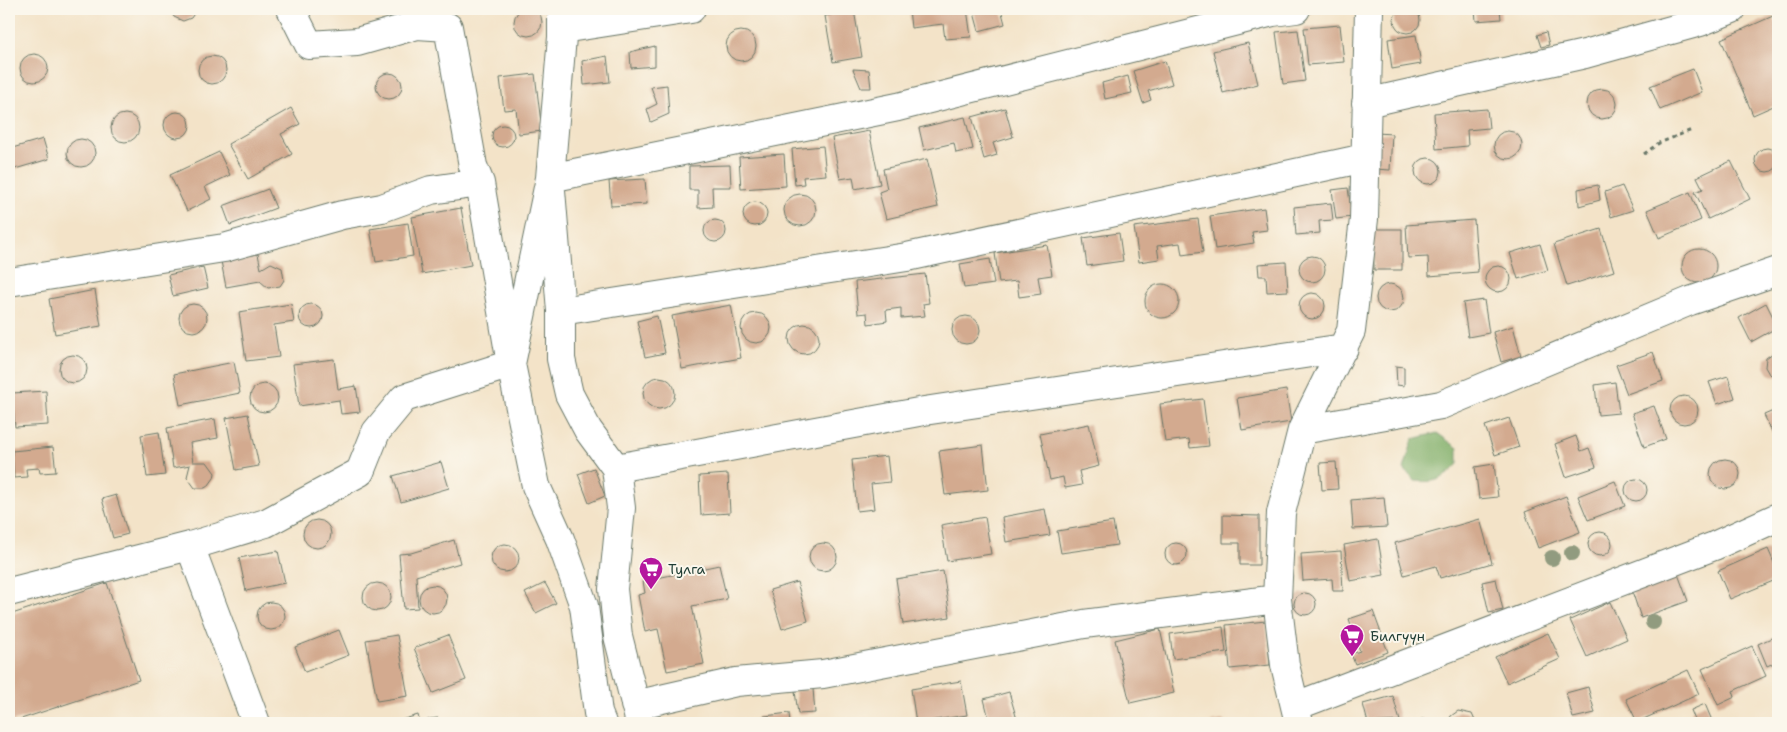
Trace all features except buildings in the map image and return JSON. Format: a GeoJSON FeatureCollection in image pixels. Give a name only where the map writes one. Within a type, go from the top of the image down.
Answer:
{"type":"FeatureCollection","features":[{"type":"Feature","properties":{"kind":"street"},"geometry":{"type":"LineString","coordinates":[[291,9],[309,44],[356,42],[415,17],[448,27],[473,166],[480,183],[511,364],[536,486],[560,539],[584,606],[598,713],[602,723]]}},
{"type":"Feature","properties":{"kind":"street"},"geometry":{"type":"LineString","coordinates":[[511,364],[550,178],[562,19],[691,9]]}},
{"type":"Feature","properties":{"kind":"street"},"geometry":{"type":"LineString","coordinates":[[550,178],[898,107],[1273,12],[1296,9]]}},
{"type":"Feature","properties":{"kind":"street"},"geometry":{"type":"LineString","coordinates":[[1369,9],[1364,219],[1351,331],[1302,430],[1281,512],[1277,599],[1285,665],[1297,715],[1714,546],[1778,517]]}},
{"type":"Feature","properties":{"kind":"street"},"geometry":{"type":"LineString","coordinates":[[1366,103],[1585,54],[1700,22],[1732,9]]}},
{"type":"Feature","properties":{"kind":"street"},"geometry":{"type":"LineString","coordinates":[[560,311],[907,257],[1365,158]]}},
{"type":"Feature","properties":{"kind":"street"},"geometry":{"type":"LineString","coordinates":[[550,178],[560,311],[561,359],[569,394],[588,430],[616,468],[620,508],[613,589],[618,636],[637,714],[736,682],[823,674],[1084,624],[1277,599]]}},
{"type":"Feature","properties":{"kind":"street"},"geometry":{"type":"LineString","coordinates":[[9,282],[224,248],[342,215],[382,208],[431,190],[480,183]]}},
{"type":"Feature","properties":{"kind":"street"},"geometry":{"type":"LineString","coordinates":[[1302,430],[1441,405],[1690,301],[1778,271]]}},
{"type":"Feature","properties":{"kind":"street"},"geometry":{"type":"LineString","coordinates":[[616,468],[924,411],[1344,348]]}},
{"type":"Feature","properties":{"kind":"street"},"geometry":{"type":"LineString","coordinates":[[9,592],[190,546],[266,524],[360,472],[376,432],[404,398],[511,364]]}},
{"type":"Feature","properties":{"kind":"street"},"geometry":{"type":"LineString","coordinates":[[190,546],[256,723]]}},
{"type":"Feature","properties":{"kind":"path"},"geometry":{"type":"LineString","coordinates":[[1644,154],[1659,143],[1692,130]]}},
{"type":"Feature","properties":{"kind":"green space"},"geometry":{"type":"Polygon","coordinates":[[[1437,433],[1458,448],[1458,464],[1448,474],[1434,481],[1415,481],[1404,469],[1413,439],[1437,433]]]}},
{"type":"Feature","properties":{"kind":"place","name":"Тулга"},"geometry":{"type":"Point","coordinates":[651,590]}},
{"type":"Feature","properties":{"kind":"place","name":"Билгүүн"},"geometry":{"type":"Point","coordinates":[1352,657]}}]}
